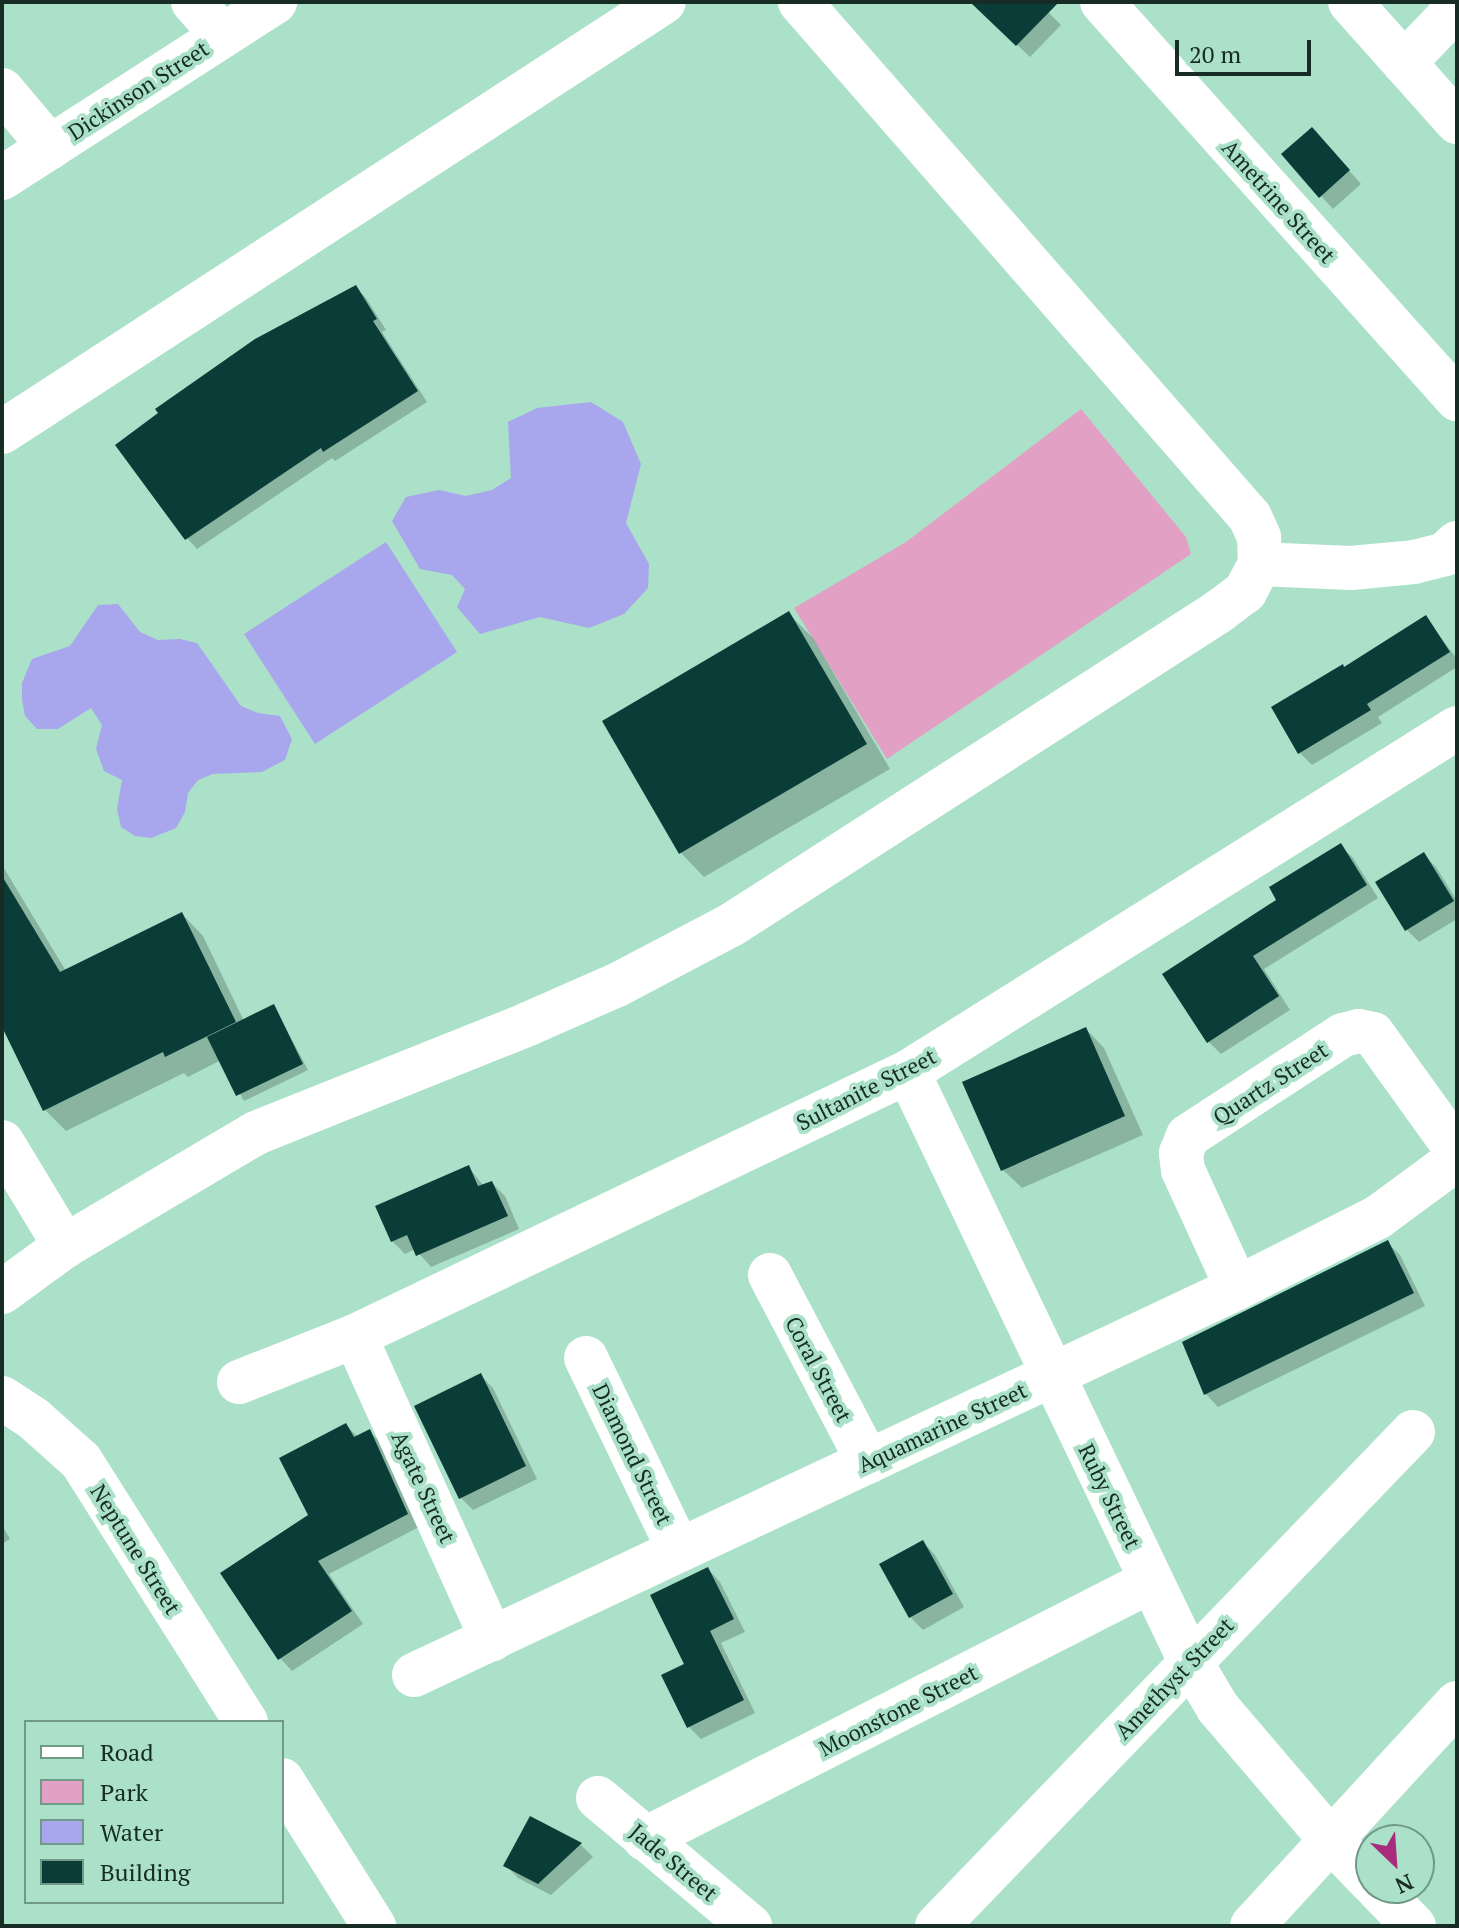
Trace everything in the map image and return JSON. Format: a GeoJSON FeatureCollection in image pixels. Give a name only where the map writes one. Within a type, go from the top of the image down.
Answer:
{"type":"FeatureCollection","features":[{"type":"Feature","properties":{"kind":"street"},"geometry":{"type":"LineString","coordinates":[[193,2],[223,36]]}},
{"type":"Feature","properties":{"kind":"street","name":"Dickinson Street"},"geometry":{"type":"LineString","coordinates":[[2,178],[275,2]]}},
{"type":"Feature","properties":{"kind":"street"},"geometry":{"type":"LineString","coordinates":[[2,432],[664,2]]}},
{"type":"Feature","properties":{"kind":"street"},"geometry":{"type":"LineString","coordinates":[[2,1292],[65,1246],[256,1133],[554,1013],[617,985],[731,925],[1245,592],[1260,564],[1259,537],[1250,517],[800,2]]}},
{"type":"Feature","properties":{"kind":"street","name":"Ametrine Street"},"geometry":{"type":"LineString","coordinates":[[1102,2],[1457,399]]}},
{"type":"Feature","properties":{"kind":"street"},"geometry":{"type":"LineString","coordinates":[[1350,2],[1457,122]]}},
{"type":"Feature","properties":{"kind":"street"},"geometry":{"type":"LineString","coordinates":[[1404,63],[1457,8]]}},
{"type":"Feature","properties":{"kind":"street"},"geometry":{"type":"LineString","coordinates":[[2,90],[50,147]]}},
{"type":"Feature","properties":{"kind":"street"},"geometry":{"type":"LineString","coordinates":[[1260,564],[1351,568],[1414,562],[1451,548]]}},
{"type":"Feature","properties":{"kind":"street","name":"Sultanite Street"},"geometry":{"type":"LineString","coordinates":[[239,1382],[355,1336],[908,1072],[1457,728]]}},
{"type":"Feature","properties":{"kind":"street","name":"Quartz Street"},"geometry":{"type":"LineString","coordinates":[[1237,1288],[1183,1170],[1181,1153],[1188,1136],[1343,1035],[1359,1031],[1373,1034],[1457,1151]]}},
{"type":"Feature","properties":{"kind":"street","name":"Ruby Street"},"geometry":{"type":"LineString","coordinates":[[908,1072],[1190,1661],[1218,1708],[1355,1865]]}},
{"type":"Feature","properties":{"kind":"street"},"geometry":{"type":"LineString","coordinates":[[2,1142],[65,1246]]}},
{"type":"Feature","properties":{"kind":"street","name":"Aquamarine Street"},"geometry":{"type":"LineString","coordinates":[[414,1675],[1237,1288],[1378,1217],[1457,1159]]}},
{"type":"Feature","properties":{"kind":"street","name":"Coral Street"},"geometry":{"type":"LineString","coordinates":[[770,1275],[868,1462]]}},
{"type":"Feature","properties":{"kind":"street","name":"Agate Street"},"geometry":{"type":"LineString","coordinates":[[355,1336],[492,1639]]}},
{"type":"Feature","properties":{"kind":"street","name":"Diamond Street"},"geometry":{"type":"LineString","coordinates":[[586,1358],[679,1550]]}},
{"type":"Feature","properties":{"kind":"street","name":"Neptune Street"},"geometry":{"type":"LineString","coordinates":[[2,1398],[34,1419],[81,1461],[245,1720]]}},
{"type":"Feature","properties":{"kind":"street","name":"Amethyst Street"},"geometry":{"type":"LineString","coordinates":[[937,1926],[1413,1432]]}},
{"type":"Feature","properties":{"kind":"street","name":"Moonstone Street"},"geometry":{"type":"LineString","coordinates":[[645,1839],[1151,1581]]}},
{"type":"Feature","properties":{"kind":"street"},"geometry":{"type":"LineString","coordinates":[[1252,1926],[1329,1838],[1457,1703]]}},
{"type":"Feature","properties":{"kind":"street"},"geometry":{"type":"LineString","coordinates":[[284,1783],[374,1926]]}},
{"type":"Feature","properties":{"kind":"street","name":"Jade Street"},"geometry":{"type":"LineString","coordinates":[[598,1798],[750,1926]]}},
{"type":"Feature","properties":{"kind":"street"},"geometry":{"type":"LineString","coordinates":[[1393,1904],[1414,1926]]}},
{"type":"Feature","properties":{"kind":"green space"},"geometry":{"type":"Polygon","coordinates":[[[1081,409],[1186,537],[1191,554],[887,759],[794,608],[906,542],[1081,409]]]}},
{"type":"Feature","properties":{"kind":"water"},"geometry":{"type":"Polygon","coordinates":[[[591,402],[623,422],[641,464],[626,523],[649,564],[648,588],[624,614],[589,628],[540,617],[480,634],[457,607],[465,589],[452,575],[420,569],[392,521],[406,497],[439,490],[466,496],[492,490],[511,478],[508,422],[537,408],[591,402]]]}},
{"type":"Feature","properties":{"kind":"water"},"geometry":{"type":"Polygon","coordinates":[[[386,542],[457,652],[315,744],[244,634],[386,542]]]}},
{"type":"Feature","properties":{"kind":"water"},"geometry":{"type":"Polygon","coordinates":[[[118,604],[140,632],[158,640],[180,639],[197,643],[241,706],[258,713],[280,716],[292,739],[285,760],[262,772],[213,774],[198,780],[188,793],[185,812],[176,828],[151,838],[135,836],[121,827],[117,809],[122,780],[104,771],[96,749],[102,725],[91,708],[58,729],[37,729],[25,716],[22,700],[22,683],[32,659],[70,646],[98,605],[118,604]]]}},
{"type":"Feature","properties":{"kind":"building"},"geometry":{"type":"Polygon","coordinates":[[[970,2],[1059,2],[1016,46],[970,2]]]}},
{"type":"Feature","properties":{"kind":"building"},"geometry":{"type":"Polygon","coordinates":[[[1312,127],[1350,170],[1319,198],[1281,154],[1312,127]]]}},
{"type":"Feature","properties":{"kind":"building"},"geometry":{"type":"Polygon","coordinates":[[[356,285],[377,319],[373,321],[418,391],[323,452],[321,448],[185,540],[115,445],[158,413],[155,409],[255,339],[356,285]]]}},
{"type":"Feature","properties":{"kind":"building"},"geometry":{"type":"Polygon","coordinates":[[[789,611],[867,744],[679,854],[602,721],[789,611]]]}},
{"type":"Feature","properties":{"kind":"building"},"geometry":{"type":"Polygon","coordinates":[[[1426,615],[1450,652],[1367,704],[1371,710],[1298,754],[1271,707],[1343,664],[1344,667],[1426,615]]]}},
{"type":"Feature","properties":{"kind":"building"},"geometry":{"type":"Polygon","coordinates":[[[1341,843],[1367,885],[1253,956],[1279,996],[1207,1043],[1162,974],[1276,900],[1269,887],[1341,843]]]}},
{"type":"Feature","properties":{"kind":"building"},"geometry":{"type":"Polygon","coordinates":[[[1424,852],[1454,901],[1405,931],[1375,882],[1424,852]]]}},
{"type":"Feature","properties":{"kind":"building"},"geometry":{"type":"Polygon","coordinates":[[[2,876],[60,972],[182,912],[236,1022],[165,1057],[163,1052],[43,1111],[2,1027],[2,876]]]}},
{"type":"Feature","properties":{"kind":"building"},"geometry":{"type":"Polygon","coordinates":[[[274,1004],[303,1064],[236,1096],[207,1037],[274,1004]]]}},
{"type":"Feature","properties":{"kind":"building"},"geometry":{"type":"Polygon","coordinates":[[[1086,1027],[1125,1116],[1001,1171],[962,1082],[1086,1027]]]}},
{"type":"Feature","properties":{"kind":"building"},"geometry":{"type":"Polygon","coordinates":[[[469,1165],[478,1186],[492,1181],[508,1216],[416,1256],[407,1235],[391,1242],[375,1206],[469,1165]]]}},
{"type":"Feature","properties":{"kind":"building"},"geometry":{"type":"Polygon","coordinates":[[[1388,1240],[1414,1293],[1204,1395],[1182,1342],[1388,1240]]]}},
{"type":"Feature","properties":{"kind":"building"},"geometry":{"type":"Polygon","coordinates":[[[481,1373],[526,1466],[459,1499],[414,1406],[481,1373]]]}},
{"type":"Feature","properties":{"kind":"building"},"geometry":{"type":"Polygon","coordinates":[[[346,1423],[354,1437],[370,1429],[408,1514],[318,1561],[352,1611],[278,1660],[220,1573],[308,1515],[279,1458],[346,1423]]]}},
{"type":"Feature","properties":{"kind":"building"},"geometry":{"type":"Polygon","coordinates":[[[923,1540],[953,1594],[909,1618],[879,1564],[923,1540]]]}},
{"type":"Feature","properties":{"kind":"building"},"geometry":{"type":"Polygon","coordinates":[[[708,1567],[734,1619],[710,1631],[744,1700],[687,1728],[661,1675],[684,1664],[650,1595],[708,1567]]]}},
{"type":"Feature","properties":{"kind":"building"},"geometry":{"type":"Polygon","coordinates":[[[530,1816],[582,1843],[538,1884],[503,1866],[530,1816]]]}}]}
